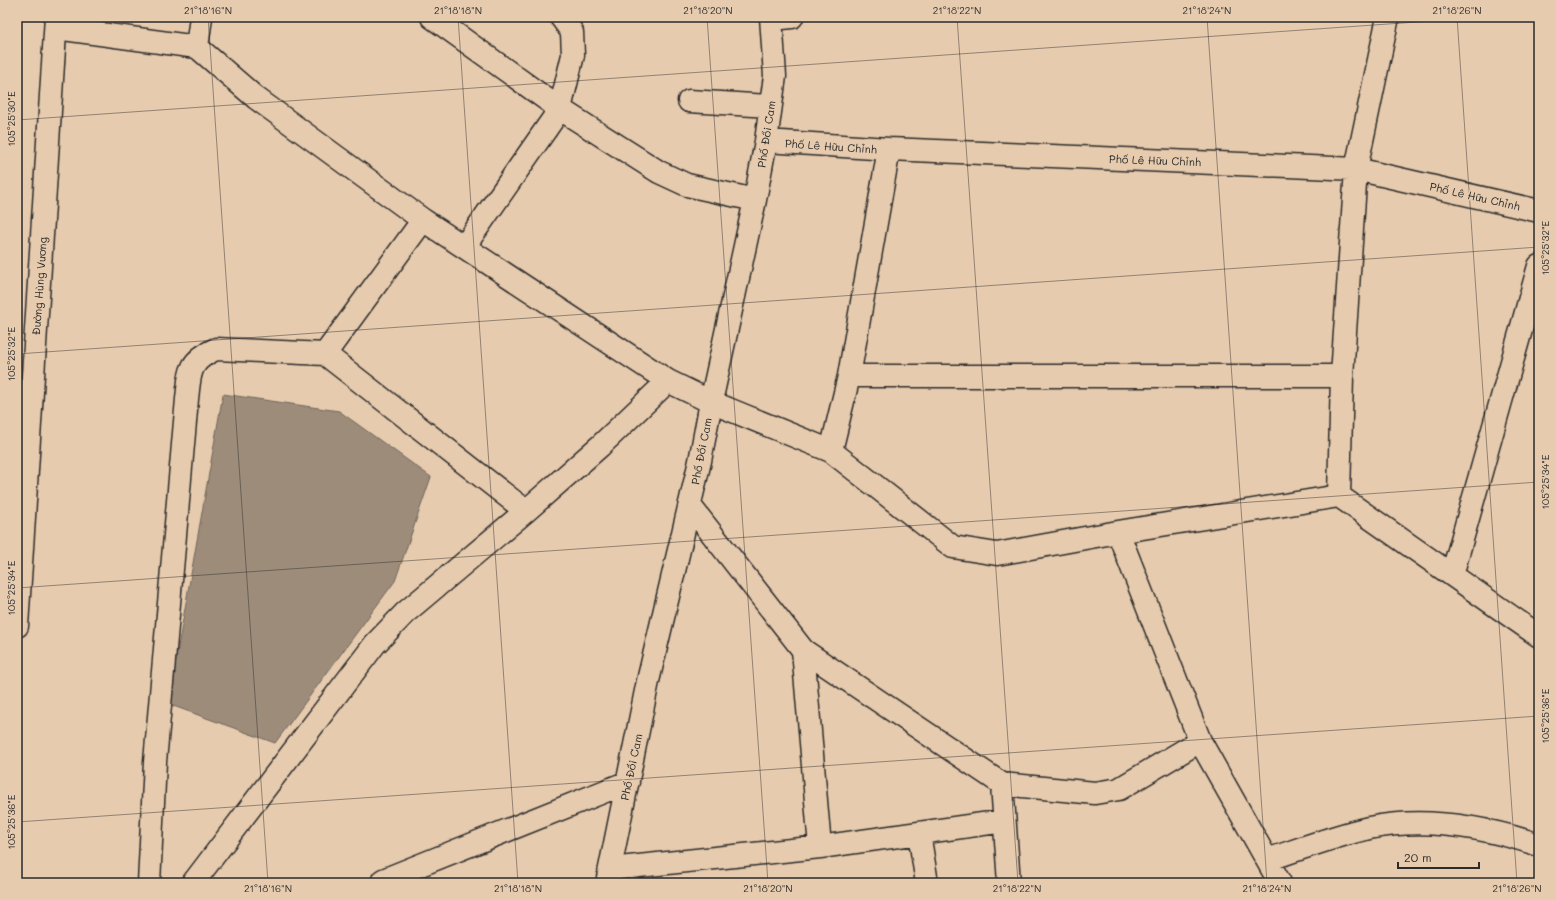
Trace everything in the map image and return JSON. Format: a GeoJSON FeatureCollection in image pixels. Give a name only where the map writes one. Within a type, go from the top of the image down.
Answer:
{"type":"FeatureCollection","features":[{"type":"Feature","properties":{"kind":"street"},"geometry":{"type":"LineString","coordinates":[[197,47],[201,17]]}},
{"type":"Feature","properties":{"kind":"street"},"geometry":{"type":"LineString","coordinates":[[464,247],[560,109],[573,55],[572,32],[561,17]]}},
{"type":"Feature","properties":{"kind":"street"},"geometry":{"type":"LineString","coordinates":[[1339,496],[1342,376],[1356,169],[1388,17]]}},
{"type":"Feature","properties":{"kind":"street","name":"Phố Đồi Cam"},"geometry":{"type":"LineString","coordinates":[[609,876],[648,681],[691,507],[711,402],[766,141],[775,76],[779,18]]}},
{"type":"Feature","properties":{"kind":"street"},"geometry":{"type":"LineString","coordinates":[[438,19],[560,109],[659,172],[686,185],[754,200]]}},
{"type":"Feature","properties":{"kind":"street"},"geometry":{"type":"LineString","coordinates":[[56,23],[197,47],[256,98],[423,220],[668,382],[711,402],[830,451],[953,547],[997,554],[1118,532],[1339,496],[1539,636]]}},
{"type":"Feature","properties":{"kind":"street","name":"Đường Hùng Vương"},"geometry":{"type":"LineString","coordinates":[[17,626],[21,488],[56,23]]}},
{"type":"Feature","properties":{"kind":"street"},"geometry":{"type":"LineString","coordinates":[[689,101],[770,106]]}},
{"type":"Feature","properties":{"kind":"street","name":"Phố Lê Hữu Chỉnh"},"geometry":{"type":"LineString","coordinates":[[766,141],[890,149],[1356,169],[1539,211]]}},
{"type":"Feature","properties":{"kind":"street"},"geometry":{"type":"LineString","coordinates":[[830,451],[849,376],[890,149]]}},
{"type":"Feature","properties":{"kind":"street"},"geometry":{"type":"LineString","coordinates":[[325,354],[423,220]]}},
{"type":"Feature","properties":{"kind":"street"},"geometry":{"type":"LineString","coordinates":[[1452,575],[1539,266]]}},
{"type":"Feature","properties":{"kind":"street"},"geometry":{"type":"LineString","coordinates":[[149,883],[156,754],[190,369],[202,355],[216,350],[325,354],[526,511]]}},
{"type":"Feature","properties":{"kind":"street"},"geometry":{"type":"LineString","coordinates":[[849,376],[1342,376]]}},
{"type":"Feature","properties":{"kind":"street"},"geometry":{"type":"LineString","coordinates":[[193,883],[375,644],[406,612],[526,511],[600,446],[668,382]]}},
{"type":"Feature","properties":{"kind":"street"},"geometry":{"type":"LineString","coordinates":[[691,507],[803,650],[1002,784],[1095,793],[1118,789],[1200,741]]}},
{"type":"Feature","properties":{"kind":"street"},"geometry":{"type":"LineString","coordinates":[[1118,532],[1200,741],[1280,883]]}},
{"type":"Feature","properties":{"kind":"street"},"geometry":{"type":"LineString","coordinates":[[803,650],[820,847]]}},
{"type":"Feature","properties":{"kind":"street"},"geometry":{"type":"LineString","coordinates":[[383,880],[628,782]]}},
{"type":"Feature","properties":{"kind":"street"},"geometry":{"type":"LineString","coordinates":[[1002,784],[1009,883]]}},
{"type":"Feature","properties":{"kind":"street"},"geometry":{"type":"LineString","coordinates":[[609,876],[1004,820]]}},
{"type":"Feature","properties":{"kind":"street"},"geometry":{"type":"LineString","coordinates":[[1267,860],[1369,828],[1416,823],[1467,826],[1516,837],[1539,845]]}},
{"type":"Feature","properties":{"kind":"street"},"geometry":{"type":"LineString","coordinates":[[919,833],[927,883]]}},
{"type":"Feature","properties":{"kind":"shaded area"},"geometry":{"type":"Polygon","coordinates":[[[223,394],[339,411],[431,477],[395,581],[275,743],[168,704],[223,394]]]}}]}
